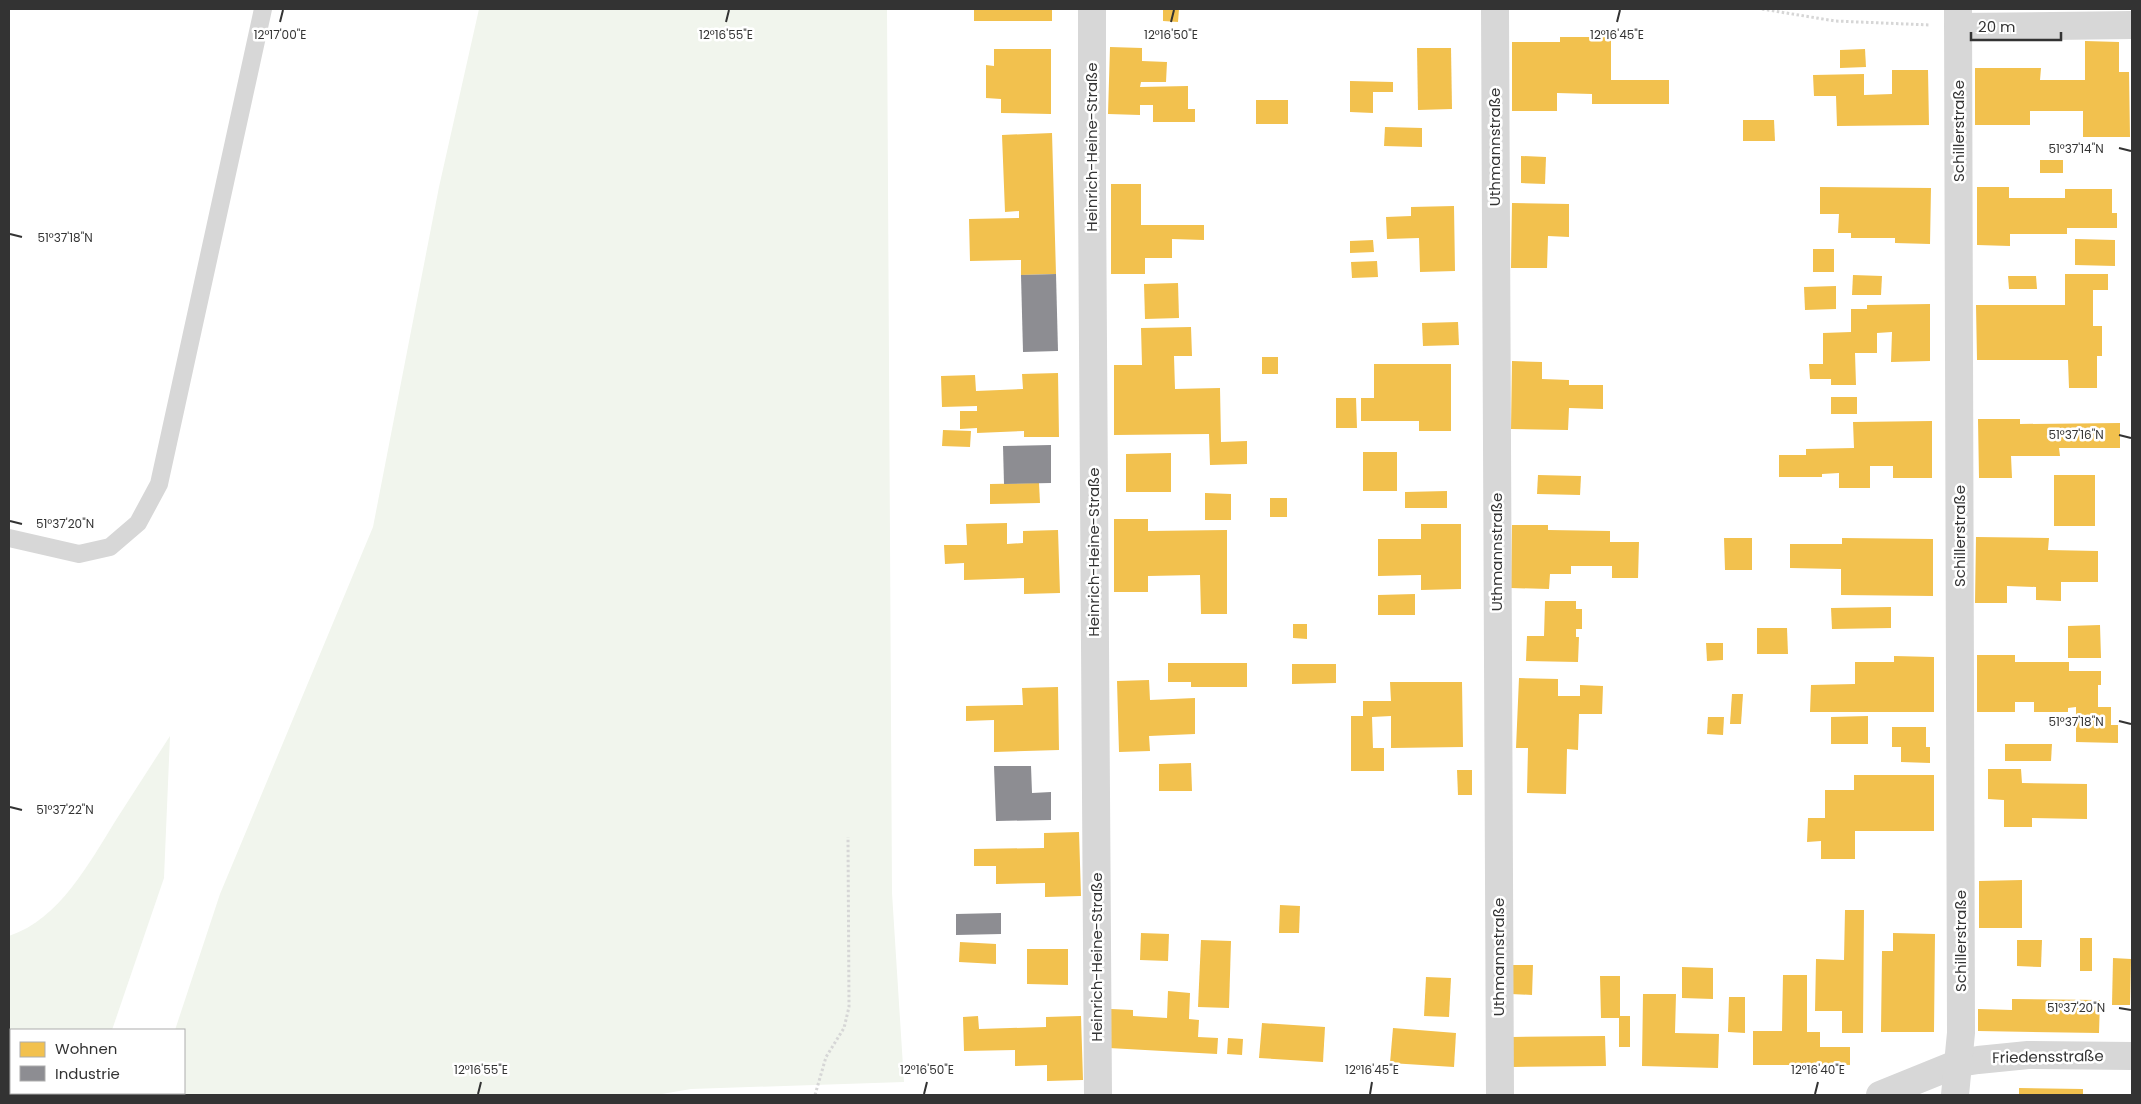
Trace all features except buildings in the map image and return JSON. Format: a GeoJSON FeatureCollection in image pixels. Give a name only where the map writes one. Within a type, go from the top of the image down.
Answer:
{"type":"FeatureCollection","features":[{"type":"Feature","properties":{"kind":"street","name":"Heinrich-Heine-Straße"},"geometry":{"type":"LineString","coordinates":[[1092,9],[1098,1095]]}},
{"type":"Feature","properties":{"kind":"street","name":"Uthmannstraße"},"geometry":{"type":"LineString","coordinates":[[1494,9],[1500,1095]]}},
{"type":"Feature","properties":{"kind":"street"},"geometry":{"type":"LineString","coordinates":[[1958,18],[2132,25]]}},
{"type":"Feature","properties":{"kind":"street","name":"Schillerstraße"},"geometry":{"type":"LineString","coordinates":[[1955,1095],[1959,1063],[1961,1014],[1958,18]]}},
{"type":"Feature","properties":{"kind":"street","name":"Friedensstraße"},"geometry":{"type":"LineString","coordinates":[[1880,1095],[1959,1063],[2002,1056],[2132,1056]]}},
{"type":"Feature","properties":{"kind":"lane"},"geometry":{"type":"LineString","coordinates":[[9,538],[78,554],[110,547],[138,523],[159,484],[263,9]]}},
{"type":"Feature","properties":{"kind":"path"},"geometry":{"type":"LineString","coordinates":[[1762,9],[1835,21],[1958,18]]}},
{"type":"Feature","properties":{"kind":"path"},"geometry":{"type":"LineString","coordinates":[[816,1095],[826,1057],[844,1028],[849,1007],[848,837]]}},
{"type":"Feature","properties":{"kind":"shaded area"},"geometry":{"type":"Polygon","coordinates":[[[479,9],[887,9],[892,893],[904,1082],[691,1089],[656,1095],[150,1095],[185,1094],[185,1029],[175,1029],[220,894],[373,527],[439,187],[479,9]]]}},
{"type":"Feature","properties":{"kind":"shaded area"},"geometry":{"type":"Polygon","coordinates":[[[170,736],[164,878],[112,1029],[10,1029],[10,1094],[88,1094],[9,1095],[9,936],[27,928],[43,917],[72,888],[170,736]]]}}]}
